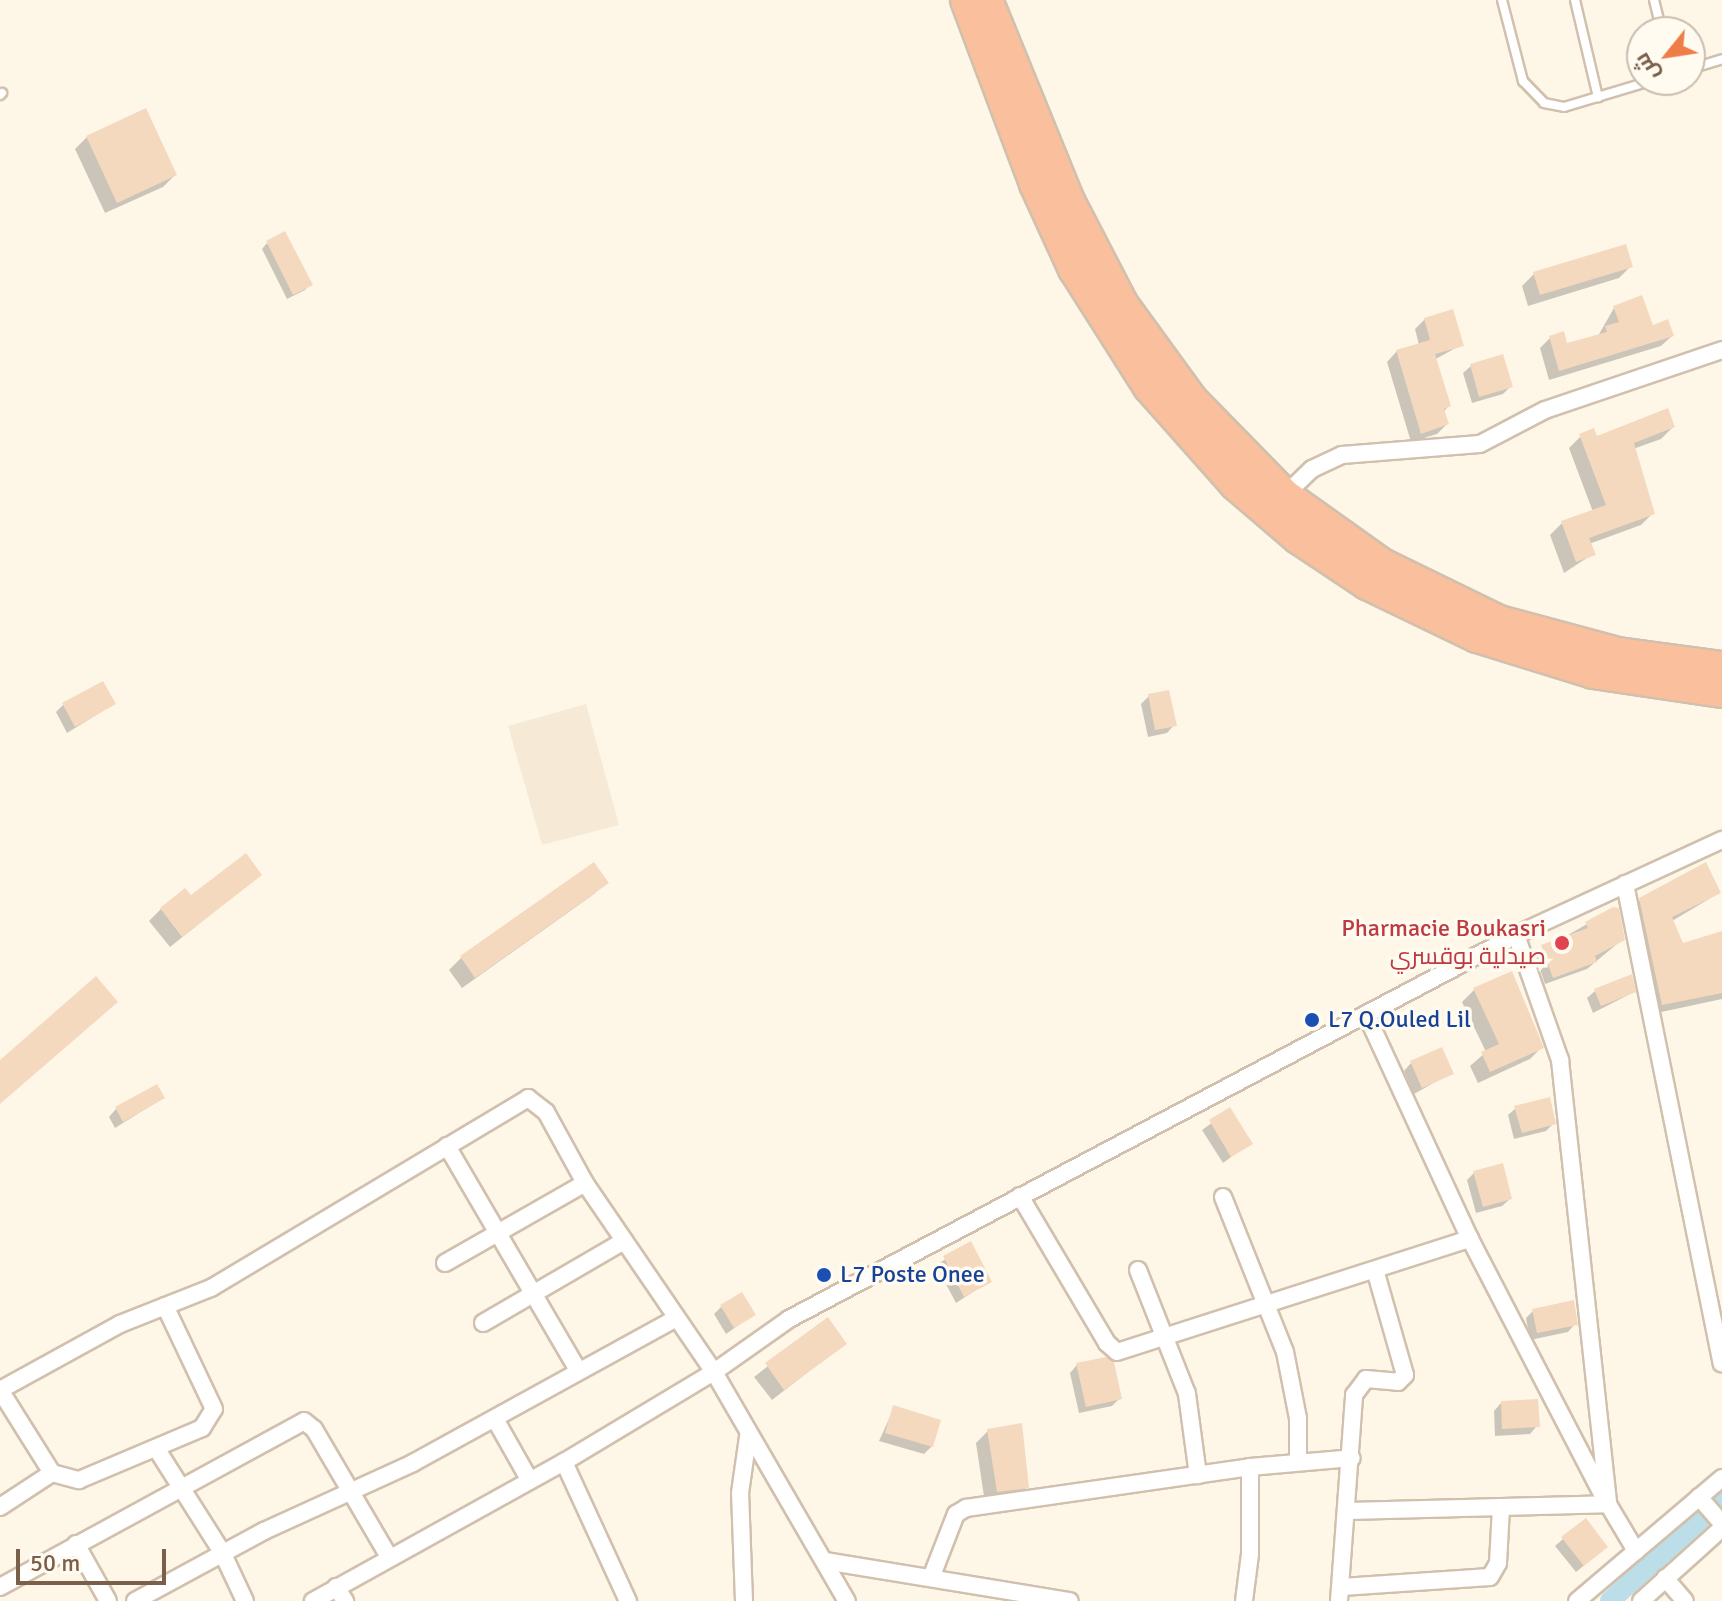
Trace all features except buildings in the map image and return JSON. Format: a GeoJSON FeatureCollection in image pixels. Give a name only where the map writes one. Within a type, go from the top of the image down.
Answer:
{"type":"FeatureCollection","features":[{"type":"Feature","properties":{"kind":"highway"},"geometry":{"type":"LineString","coordinates":[[966,0],[1035,184],[1074,269],[1149,387],[1245,494],[1298,538],[1367,584],[1477,637],[1593,673],[1722,692]]}},
{"type":"Feature","properties":{"kind":"highway"},"geometry":{"type":"LineString","coordinates":[[987,0],[1069,201],[1123,305],[1192,400],[1285,495],[1382,564],[1499,621],[1606,651],[1722,667]]}},
{"type":"Feature","properties":{"kind":"street"},"geometry":{"type":"LineString","coordinates":[[1285,495],[1312,469],[1342,455],[1480,444],[1545,410],[1722,350]]}},
{"type":"Feature","properties":{"kind":"street"},"geometry":{"type":"LineString","coordinates":[[313,1601],[341,1594],[389,1557],[564,1462],[714,1372],[789,1319],[1516,935],[1722,840]]}},
{"type":"Feature","properties":{"kind":"street"},"geometry":{"type":"LineString","coordinates":[[1625,884],[1722,1363]]}},
{"type":"Feature","properties":{"kind":"street"},"geometry":{"type":"LineString","coordinates":[[1516,935],[1560,1060],[1608,1504]]}},
{"type":"Feature","properties":{"kind":"street"},"geometry":{"type":"LineString","coordinates":[[1366,1014],[1470,1239],[1608,1504],[1636,1551]]}},
{"type":"Feature","properties":{"kind":"street"},"geometry":{"type":"LineString","coordinates":[[165,1306],[214,1409],[202,1428],[79,1480],[52,1473],[0,1390],[120,1324],[165,1306],[211,1288],[528,1098],[546,1112],[585,1183],[714,1372],[748,1437],[847,1601]]}},
{"type":"Feature","properties":{"kind":"street"},"geometry":{"type":"LineString","coordinates":[[447,1146],[578,1370]]}},
{"type":"Feature","properties":{"kind":"street"},"geometry":{"type":"LineString","coordinates":[[445,1263],[500,1235],[585,1183]]}},
{"type":"Feature","properties":{"kind":"street"},"geometry":{"type":"LineString","coordinates":[[1020,1196],[1112,1350],[1126,1351],[1268,1302],[1470,1239]]}},
{"type":"Feature","properties":{"kind":"street"},"geometry":{"type":"LineString","coordinates":[[1223,1197],[1268,1302],[1293,1384],[1298,1461]]}},
{"type":"Feature","properties":{"kind":"street"},"geometry":{"type":"LineString","coordinates":[[483,1323],[624,1241]]}},
{"type":"Feature","properties":{"kind":"street"},"geometry":{"type":"LineString","coordinates":[[1138,1270],[1187,1394],[1198,1475]]}},
{"type":"Feature","properties":{"kind":"street"},"geometry":{"type":"LineString","coordinates":[[1375,1270],[1405,1379],[1366,1379],[1356,1386],[1340,1594],[1490,1577],[1498,1563],[1501,1507]]}},
{"type":"Feature","properties":{"kind":"street"},"geometry":{"type":"LineString","coordinates":[[135,1601],[222,1552],[495,1419],[578,1370],[675,1319]]}},
{"type":"Feature","properties":{"kind":"street"},"geometry":{"type":"LineString","coordinates":[[495,1419],[529,1479]]}},
{"type":"Feature","properties":{"kind":"street"},"geometry":{"type":"LineString","coordinates":[[0,1587],[179,1485],[304,1421],[389,1557]]}},
{"type":"Feature","properties":{"kind":"street"},"geometry":{"type":"LineString","coordinates":[[744,1601],[740,1493],[748,1437]]}},
{"type":"Feature","properties":{"kind":"street"},"geometry":{"type":"LineString","coordinates":[[156,1448],[222,1552],[245,1601]]}},
{"type":"Feature","properties":{"kind":"street"},"geometry":{"type":"LineString","coordinates":[[931,1578],[956,1514],[966,1508],[1250,1467],[1352,1458]]}},
{"type":"Feature","properties":{"kind":"street"},"geometry":{"type":"LineString","coordinates":[[564,1462],[628,1601]]}},
{"type":"Feature","properties":{"kind":"street"},"geometry":{"type":"LineString","coordinates":[[1244,1601],[1251,1541],[1250,1467]]}},
{"type":"Feature","properties":{"kind":"street"},"geometry":{"type":"LineString","coordinates":[[0,1507],[52,1473]]}},
{"type":"Feature","properties":{"kind":"street"},"geometry":{"type":"LineString","coordinates":[[1577,1601],[1722,1478]]}},
{"type":"Feature","properties":{"kind":"street"},"geometry":{"type":"LineString","coordinates":[[1641,1601],[1722,1526],[1700,1497]]}},
{"type":"Feature","properties":{"kind":"street"},"geometry":{"type":"LineString","coordinates":[[1347,1511],[1608,1504]]}},
{"type":"Feature","properties":{"kind":"street"},"geometry":{"type":"LineString","coordinates":[[76,1544],[108,1601]]}},
{"type":"Feature","properties":{"kind":"street"},"geometry":{"type":"LineString","coordinates":[[825,1561],[1070,1601]]}},
{"type":"Feature","properties":{"kind":"street"},"geometry":{"type":"LineString","coordinates":[[1665,1578],[1685,1601]]}},
{"type":"Feature","properties":{"kind":"lane"},"geometry":{"type":"LineString","coordinates":[[1502,0],[1528,90],[1544,103],[1564,107],[1626,88]]}},
{"type":"Feature","properties":{"kind":"lane"},"geometry":{"type":"LineString","coordinates":[[1575,0],[1598,97]]}},
{"type":"Feature","properties":{"kind":"shaded area"},"geometry":{"type":"Polygon","coordinates":[[[586,704],[619,825],[542,845],[508,726],[586,704]]]}},
{"type":"Feature","properties":{"kind":"waterway"},"geometry":{"type":"LineString","coordinates":[[1610,1601],[1722,1500]]}},
{"type":"Feature","properties":{"kind":"place","name":"Pharmacie Boukasri صيدلية بوقسري"},"geometry":{"type":"Point","coordinates":[1562,943]}},
{"type":"Feature","properties":{"kind":"place","name":"L7 Q.Ouled Lil"},"geometry":{"type":"Point","coordinates":[1312,1020]}},
{"type":"Feature","properties":{"kind":"place","name":"L7 Poste Onee"},"geometry":{"type":"Point","coordinates":[824,1275]}}]}
